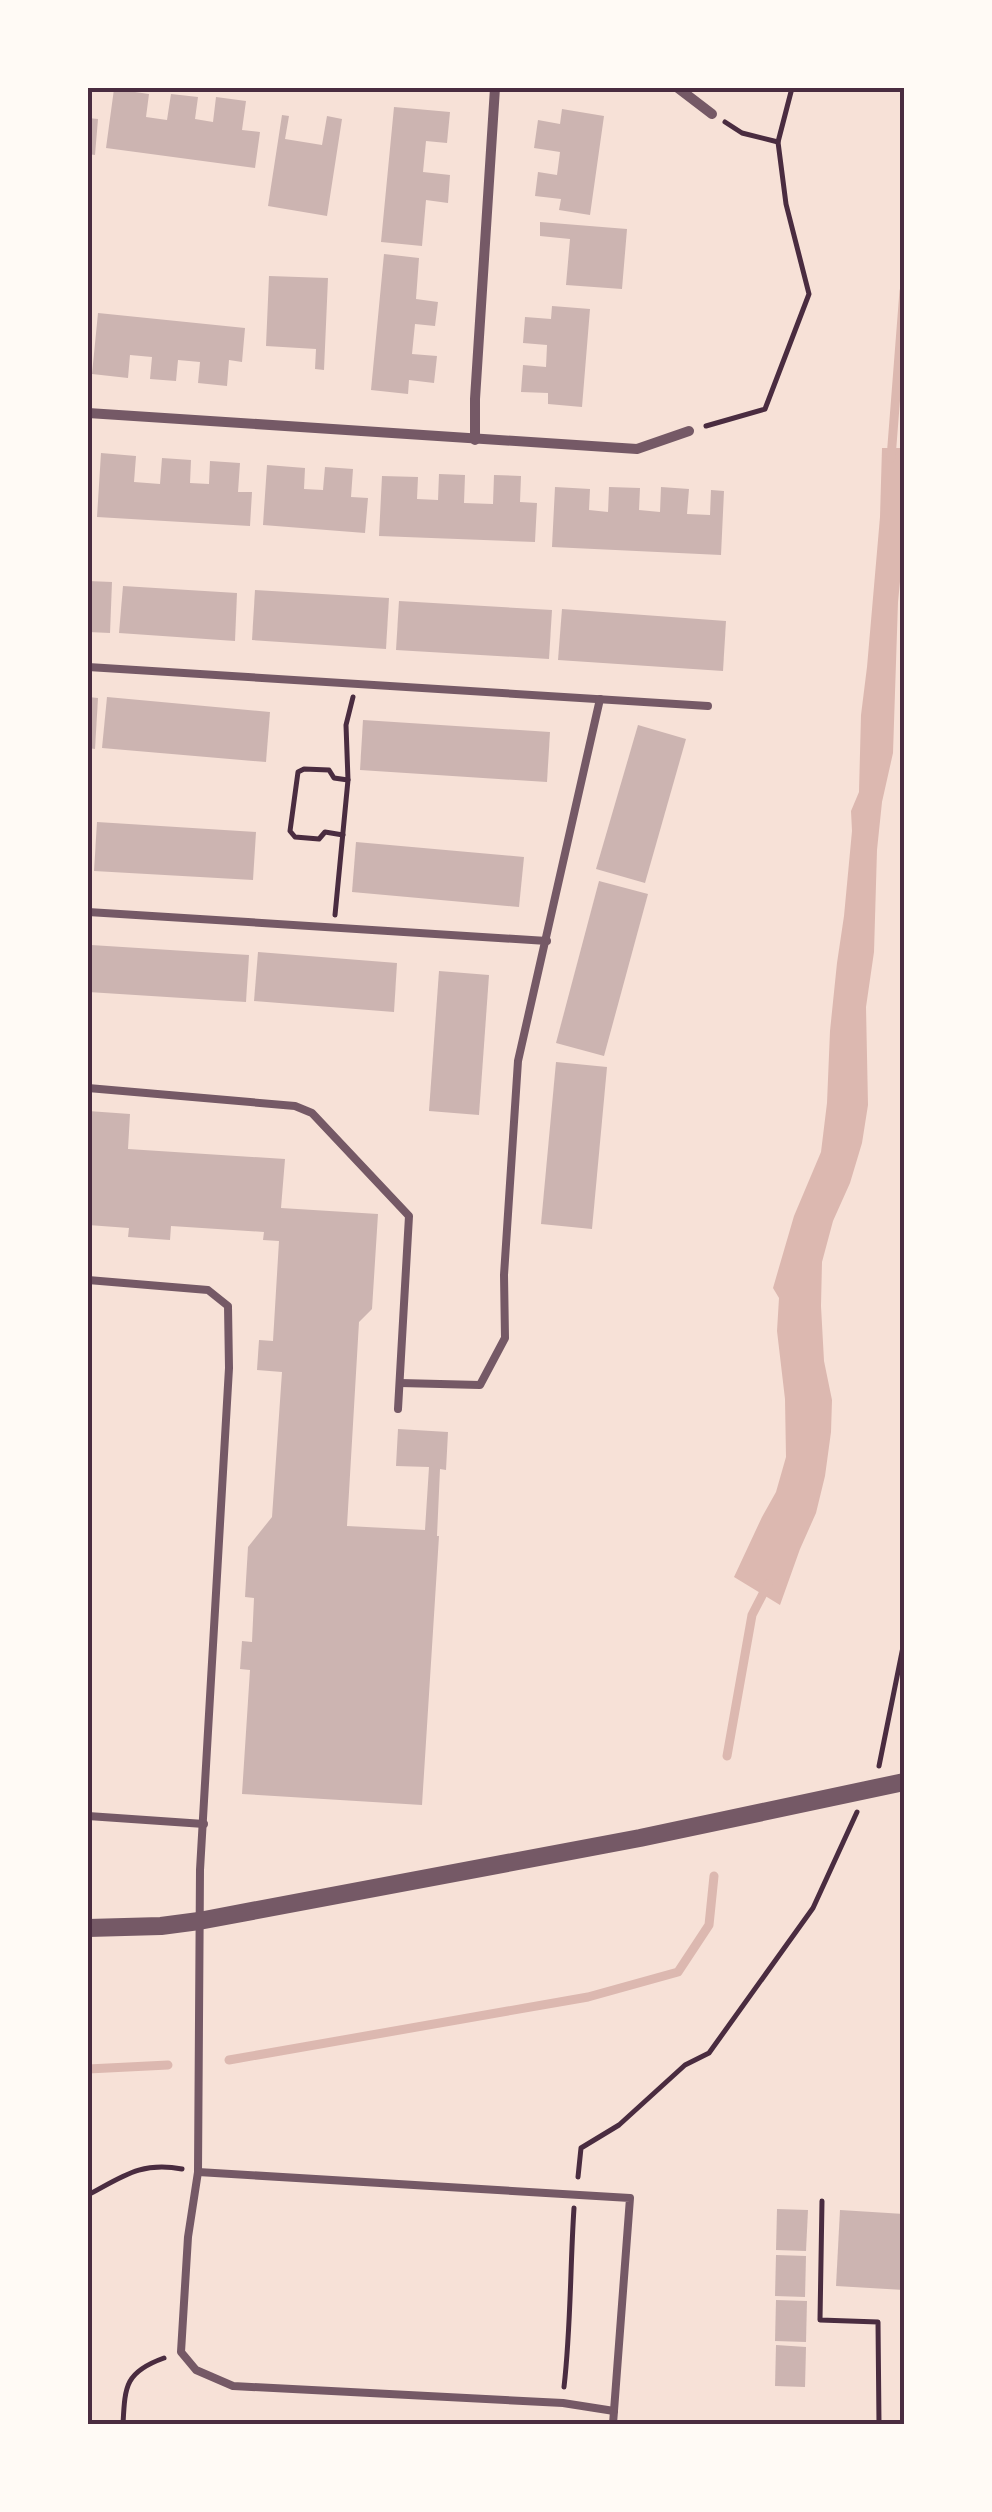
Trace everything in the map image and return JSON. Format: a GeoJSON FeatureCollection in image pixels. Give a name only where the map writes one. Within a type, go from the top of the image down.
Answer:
{"type":"FeatureCollection","features":[{"type":"Feature","properties":{"kind":"street"},"geometry":{"type":"LineString","coordinates":[[475,440],[495,88]]}},
{"type":"Feature","properties":{"kind":"street"},"geometry":{"type":"LineString","coordinates":[[678,88],[712,114]]}},
{"type":"Feature","properties":{"kind":"street"},"geometry":{"type":"LineString","coordinates":[[88,414],[638,449],[689,431]]}},
{"type":"Feature","properties":{"kind":"street"},"geometry":{"type":"LineString","coordinates":[[88,1928],[199,1921],[640,1838],[904,1782]]}},
{"type":"Feature","properties":{"kind":"lane"},"geometry":{"type":"LineString","coordinates":[[88,667],[708,706]]}},
{"type":"Feature","properties":{"kind":"lane"},"geometry":{"type":"LineString","coordinates":[[400,1383],[480,1385],[505,1338],[504,1275],[518,1061],[600,700]]}},
{"type":"Feature","properties":{"kind":"lane"},"geometry":{"type":"LineString","coordinates":[[88,912],[547,941]]}},
{"type":"Feature","properties":{"kind":"lane"},"geometry":{"type":"LineString","coordinates":[[88,1088],[295,1106],[312,1114],[409,1216],[398,1409]]}},
{"type":"Feature","properties":{"kind":"lane"},"geometry":{"type":"LineString","coordinates":[[88,1280],[208,1290],[228,1306],[229,1368],[199,1921],[198,2172],[188,2236],[182,2352],[196,2370],[232,2386],[562,2404],[614,2411]]}},
{"type":"Feature","properties":{"kind":"lane"},"geometry":{"type":"LineString","coordinates":[[88,1816],[204,1824]]}},
{"type":"Feature","properties":{"kind":"lane"},"geometry":{"type":"LineString","coordinates":[[198,2172],[630,2198],[613,2424]]}},
{"type":"Feature","properties":{"kind":"path"},"geometry":{"type":"LineString","coordinates":[[689,431],[764,409],[808,294],[786,204],[778,142],[792,88]]}},
{"type":"Feature","properties":{"kind":"path"},"geometry":{"type":"LineString","coordinates":[[712,114],[742,133],[778,142]]}},
{"type":"Feature","properties":{"kind":"path"},"geometry":{"type":"LineString","coordinates":[[334,928],[348,780],[346,724],[356,684]]}},
{"type":"Feature","properties":{"kind":"path"},"geometry":{"type":"LineString","coordinates":[[343,834],[325,832],[319,839],[295,836],[290,831],[298,772],[330,770],[334,778],[348,780]]}},
{"type":"Feature","properties":{"kind":"path"},"geometry":{"type":"LineString","coordinates":[[562,2404],[581,2148],[619,2125],[685,2064],[709,2053],[802,1924],[821,1892],[879,1765],[904,1642]]}},
{"type":"Feature","properties":{"kind":"path"},"geometry":{"type":"LineString","coordinates":[[88,2196],[130,2172],[155,2165],[198,2172]]}},
{"type":"Feature","properties":{"kind":"path"},"geometry":{"type":"LineString","coordinates":[[822,2201],[820,2320],[878,2322],[878,2424]]}},
{"type":"Feature","properties":{"kind":"path"},"geometry":{"type":"LineString","coordinates":[[123,2424],[125,2388],[130,2379],[143,2366],[182,2352]]}},
{"type":"Feature","properties":{"kind":"shaded area"},"geometry":{"type":"Polygon","coordinates":[[[882,448],[904,448],[904,540],[893,753],[882,802],[874,952],[866,1007],[868,1105],[862,1143],[822,1262],[824,1361],[832,1400],[825,1476],[816,1513],[780,1605],[734,1577],[776,1492],[786,1457],[785,1399],[777,1331],[779,1298],[773,1288],[794,1216],[821,1152],[851,811],[859,792],[861,715],[880,517],[882,448]]]}},
{"type":"Feature","properties":{"kind":"building"},"geometry":{"type":"Polygon","coordinates":[[[114,89],[149,94],[146,117],[167,120],[171,94],[198,97],[195,119],[213,122],[216,97],[246,101],[242,130],[260,132],[255,168],[106,148],[114,89]]]}},
{"type":"Feature","properties":{"kind":"building"},"geometry":{"type":"Polygon","coordinates":[[[394,107],[450,112],[447,143],[426,141],[423,172],[450,175],[448,203],[426,200],[422,246],[381,242],[394,107]]]}},
{"type":"Feature","properties":{"kind":"building"},"geometry":{"type":"Polygon","coordinates":[[[562,109],[604,116],[590,215],[559,210],[561,199],[535,196],[538,172],[557,175],[560,152],[534,148],[538,120],[560,124],[562,109]]]}},
{"type":"Feature","properties":{"kind":"building"},"geometry":{"type":"Polygon","coordinates":[[[282,115],[289,116],[285,139],[322,145],[327,116],[342,119],[327,216],[268,206],[282,115]]]}},
{"type":"Feature","properties":{"kind":"building"},"geometry":{"type":"Polygon","coordinates":[[[88,118],[98,119],[95,155],[88,154],[88,118]]]}},
{"type":"Feature","properties":{"kind":"building"},"geometry":{"type":"Polygon","coordinates":[[[540,222],[627,229],[622,289],[566,285],[570,239],[540,236],[540,222]]]}},
{"type":"Feature","properties":{"kind":"building"},"geometry":{"type":"Polygon","coordinates":[[[384,254],[419,258],[416,299],[438,302],[435,326],[415,324],[412,354],[437,356],[434,383],[409,380],[408,394],[371,390],[384,254]]]}},
{"type":"Feature","properties":{"kind":"building"},"geometry":{"type":"Polygon","coordinates":[[[269,276],[328,278],[324,370],[315,369],[316,349],[266,346],[269,276]]]}},
{"type":"Feature","properties":{"kind":"building"},"geometry":{"type":"Polygon","coordinates":[[[552,306],[590,309],[582,407],[548,404],[548,393],[521,392],[523,365],[546,367],[547,345],[523,343],[525,317],[551,319],[552,306]]]}},
{"type":"Feature","properties":{"kind":"building"},"geometry":{"type":"Polygon","coordinates":[[[98,313],[245,328],[242,362],[229,360],[227,386],[198,383],[200,362],[178,360],[176,381],[150,379],[152,357],[130,355],[128,378],[92,374],[98,313]]]}},
{"type":"Feature","properties":{"kind":"building"},"geometry":{"type":"Polygon","coordinates":[[[101,453],[136,456],[134,482],[160,484],[162,458],[191,460],[190,483],[209,484],[210,461],[240,463],[238,492],[252,492],[250,526],[97,517],[101,453]]]}},
{"type":"Feature","properties":{"kind":"building"},"geometry":{"type":"Polygon","coordinates":[[[267,465],[305,468],[304,489],[323,490],[325,467],[353,469],[351,497],[368,498],[365,533],[263,525],[267,465]]]}},
{"type":"Feature","properties":{"kind":"building"},"geometry":{"type":"Polygon","coordinates":[[[439,474],[465,475],[464,503],[493,504],[494,475],[521,476],[520,502],[537,503],[535,542],[379,536],[382,476],[418,477],[417,499],[438,500],[439,474]]]}},
{"type":"Feature","properties":{"kind":"building"},"geometry":{"type":"Polygon","coordinates":[[[555,487],[590,489],[589,510],[608,512],[609,487],[640,488],[639,510],[660,512],[661,487],[689,489],[687,514],[710,515],[711,490],[724,491],[721,555],[552,547],[555,487]]]}},
{"type":"Feature","properties":{"kind":"building"},"geometry":{"type":"Polygon","coordinates":[[[88,581],[112,582],[110,633],[88,632],[88,581]]]}},
{"type":"Feature","properties":{"kind":"building"},"geometry":{"type":"Polygon","coordinates":[[[123,586],[237,593],[235,641],[119,633],[123,586]]]}},
{"type":"Feature","properties":{"kind":"building"},"geometry":{"type":"Polygon","coordinates":[[[255,590],[389,598],[386,649],[252,640],[255,590]]]}},
{"type":"Feature","properties":{"kind":"building"},"geometry":{"type":"Polygon","coordinates":[[[399,601],[552,610],[549,659],[396,650],[399,601]]]}},
{"type":"Feature","properties":{"kind":"building"},"geometry":{"type":"Polygon","coordinates":[[[562,609],[726,621],[723,671],[558,660],[562,609]]]}},
{"type":"Feature","properties":{"kind":"building"},"geometry":{"type":"Polygon","coordinates":[[[88,697],[98,698],[95,749],[88,748],[88,697]]]}},
{"type":"Feature","properties":{"kind":"building"},"geometry":{"type":"Polygon","coordinates":[[[107,697],[270,712],[266,762],[102,748],[107,697]]]}},
{"type":"Feature","properties":{"kind":"building"},"geometry":{"type":"Polygon","coordinates":[[[363,720],[550,732],[547,782],[360,770],[363,720]]]}},
{"type":"Feature","properties":{"kind":"building"},"geometry":{"type":"Polygon","coordinates":[[[638,725],[686,739],[645,883],[596,869],[638,725]]]}},
{"type":"Feature","properties":{"kind":"building"},"geometry":{"type":"Polygon","coordinates":[[[97,822],[256,832],[253,880],[94,871],[97,822]]]}},
{"type":"Feature","properties":{"kind":"building"},"geometry":{"type":"Polygon","coordinates":[[[356,842],[524,857],[519,907],[352,892],[356,842]]]}},
{"type":"Feature","properties":{"kind":"building"},"geometry":{"type":"Polygon","coordinates":[[[599,881],[648,894],[604,1056],[556,1043],[599,881]]]}},
{"type":"Feature","properties":{"kind":"building"},"geometry":{"type":"Polygon","coordinates":[[[91,945],[249,955],[246,1002],[88,992],[91,945]]]}},
{"type":"Feature","properties":{"kind":"building"},"geometry":{"type":"Polygon","coordinates":[[[258,952],[397,963],[394,1012],[254,1001],[258,952]]]}},
{"type":"Feature","properties":{"kind":"building"},"geometry":{"type":"Polygon","coordinates":[[[439,971],[489,975],[479,1115],[429,1111],[439,971]]]}},
{"type":"Feature","properties":{"kind":"building"},"geometry":{"type":"Polygon","coordinates":[[[556,1062],[607,1067],[592,1229],[541,1224],[556,1062]]]}},
{"type":"Feature","properties":{"kind":"building"},"geometry":{"type":"Polygon","coordinates":[[[88,1111],[130,1114],[128,1149],[285,1159],[281,1208],[378,1214],[372,1309],[359,1322],[347,1526],[425,1530],[429,1467],[396,1466],[398,1429],[448,1432],[446,1470],[440,1469],[422,1805],[242,1794],[250,1670],[240,1669],[242,1641],[252,1642],[254,1598],[245,1597],[248,1547],[272,1517],[282,1372],[257,1370],[259,1340],[273,1341],[279,1241],[263,1240],[264,1232],[171,1226],[170,1240],[128,1237],[129,1228],[88,1225],[88,1111]]]}},
{"type":"Feature","properties":{"kind":"building"},"geometry":{"type":"Polygon","coordinates":[[[777,2209],[808,2210],[806,2251],[776,2250],[777,2209]]]}},
{"type":"Feature","properties":{"kind":"building"},"geometry":{"type":"Polygon","coordinates":[[[840,2210],[904,2214],[904,2290],[836,2286],[840,2210]]]}},
{"type":"Feature","properties":{"kind":"building"},"geometry":{"type":"Polygon","coordinates":[[[776,2255],[806,2256],[805,2297],[775,2296],[776,2255]]]}},
{"type":"Feature","properties":{"kind":"building"},"geometry":{"type":"Polygon","coordinates":[[[776,2300],[807,2301],[806,2342],[775,2341],[776,2300]]]}},
{"type":"Feature","properties":{"kind":"building"},"geometry":{"type":"Polygon","coordinates":[[[776,2345],[806,2347],[805,2387],[775,2386],[776,2345]]]}},
{"type":"Feature","properties":{"kind":"waterway"},"geometry":{"type":"LineString","coordinates":[[891,458],[904,291]]}},
{"type":"Feature","properties":{"kind":"waterway"},"geometry":{"type":"LineString","coordinates":[[727,1756],[752,1615],[768,1584]]}},
{"type":"Feature","properties":{"kind":"waterway"},"geometry":{"type":"LineString","coordinates":[[229,2060],[588,1997],[678,1972],[709,1925],[714,1876]]}},
{"type":"Feature","properties":{"kind":"waterway"},"geometry":{"type":"LineString","coordinates":[[88,2069],[168,2065]]}}]}
